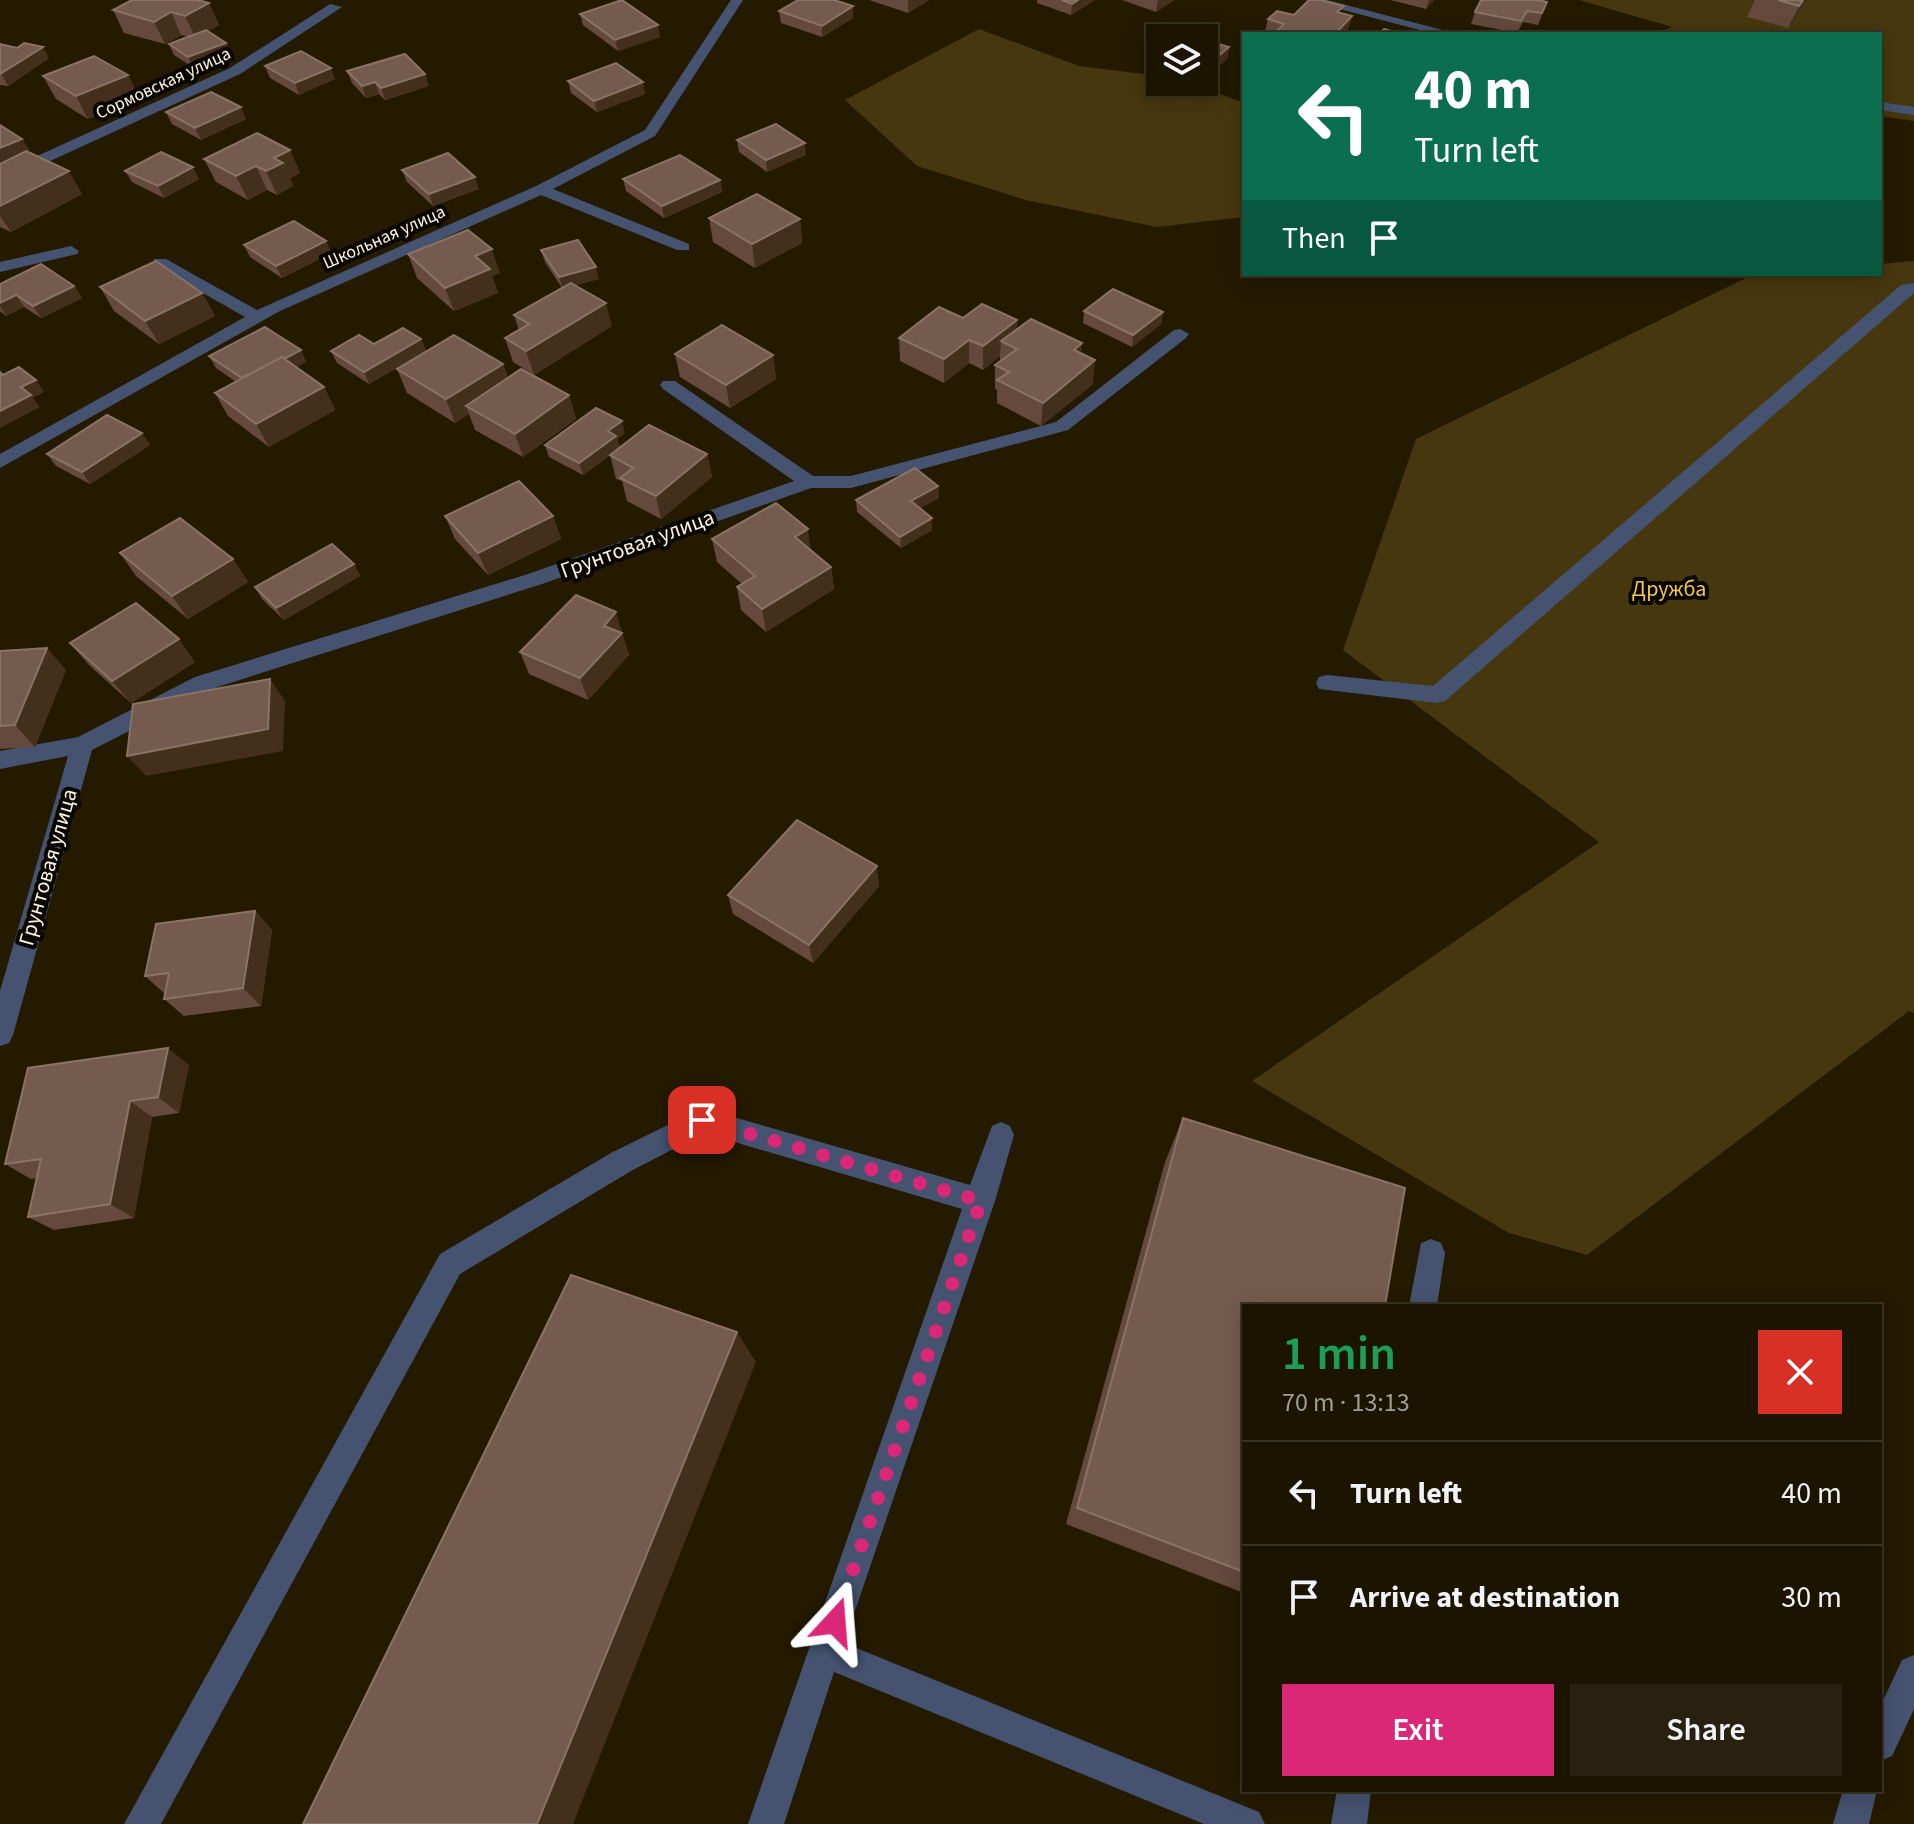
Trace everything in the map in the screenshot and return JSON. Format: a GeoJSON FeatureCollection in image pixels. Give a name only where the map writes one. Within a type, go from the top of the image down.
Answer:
{"type":"FeatureCollection","features":[{"type":"Feature","properties":{"kind":"street","name":"Школьная улица"},"geometry":{"type":"LineString","coordinates":[[0,462],[258,317],[541,189],[650,133],[737,0]]}},
{"type":"Feature","properties":{"kind":"street"},"geometry":{"type":"LineString","coordinates":[[1311,0],[1443,32]]}},
{"type":"Feature","properties":{"kind":"street","name":"Сормовская улица"},"geometry":{"type":"LineString","coordinates":[[0,179],[235,71],[335,7]]}},
{"type":"Feature","properties":{"kind":"street"},"geometry":{"type":"LineString","coordinates":[[1882,106],[1914,111]]}},
{"type":"Feature","properties":{"kind":"street"},"geometry":{"type":"LineString","coordinates":[[541,189],[683,247]]}},
{"type":"Feature","properties":{"kind":"street"},"geometry":{"type":"LineString","coordinates":[[0,267],[71,251]]}},
{"type":"Feature","properties":{"kind":"street"},"geometry":{"type":"LineString","coordinates":[[160,262],[258,317]]}},
{"type":"Feature","properties":{"kind":"street"},"geometry":{"type":"LineString","coordinates":[[1327,683],[1437,695],[1907,288],[1914,288]]}},
{"type":"Feature","properties":{"kind":"street","name":"Грунтовая улица"},"geometry":{"type":"LineString","coordinates":[[0,760],[82,745],[203,683],[535,579],[809,482],[851,482],[1062,426],[1180,334]]}},
{"type":"Feature","properties":{"kind":"street"},"geometry":{"type":"LineString","coordinates":[[669,385],[809,482]]}},
{"type":"Feature","properties":{"kind":"street","name":"Грунтовая улица"},"geometry":{"type":"LineString","coordinates":[[0,1035],[82,745]]}},
{"type":"Feature","properties":{"kind":"street"},"geometry":{"type":"LineString","coordinates":[[142,1824],[450,1264],[621,1162],[702,1120],[981,1201]]}},
{"type":"Feature","properties":{"kind":"street"},"geometry":{"type":"LineString","coordinates":[[766,1824],[1001,1135]]}},
{"type":"Feature","properties":{"kind":"street"},"geometry":{"type":"LineString","coordinates":[[1423,1304],[1431,1253]]}},
{"type":"Feature","properties":{"kind":"street"},"geometry":{"type":"LineString","coordinates":[[825,1652],[1247,1824]]}},
{"type":"Feature","properties":{"kind":"street"},"geometry":{"type":"LineString","coordinates":[[1882,1740],[1914,1672]]}},
{"type":"Feature","properties":{"kind":"street"},"geometry":{"type":"LineString","coordinates":[[1349,1824],[1354,1792]]}},
{"type":"Feature","properties":{"kind":"street"},"geometry":{"type":"LineString","coordinates":[[1851,1824],[1859,1792]]}},
{"type":"Feature","properties":{"kind":"green space"},"geometry":{"type":"Polygon","coordinates":[[[1579,0],[1914,0],[1914,121],[1882,116],[1882,32],[1661,32],[1672,27],[1579,0]]]}},
{"type":"Feature","properties":{"kind":"green space"},"geometry":{"type":"Polygon","coordinates":[[[979,29],[1079,66],[1146,74],[1146,96],[1218,96],[1218,93],[1242,102],[1242,217],[1157,227],[1026,200],[917,166],[845,100],[979,29]]]}},
{"type":"Feature","properties":{"kind":"green space","name":"Дружба"},"geometry":{"type":"Polygon","coordinates":[[[1914,261],[1914,1013],[1909,1011],[1587,1255],[1509,1233],[1252,1081],[1599,842],[1343,650],[1416,439],[1750,276],[1882,276],[1882,264],[1914,261]]]}},
{"type":"Feature","properties":{"kind":"building"},"geometry":{"type":"Polygon","coordinates":[[[132,0],[198,0],[209,3],[185,16],[171,12],[154,22],[113,10],[132,0]]]}},
{"type":"Feature","properties":{"kind":"building"},"geometry":{"type":"Polygon","coordinates":[[[622,0],[658,25],[615,40],[580,14],[622,0]]]}},
{"type":"Feature","properties":{"kind":"building"},"geometry":{"type":"Polygon","coordinates":[[[798,0],[834,0],[853,6],[822,26],[779,11],[798,0]]]}},
{"type":"Feature","properties":{"kind":"building"},"geometry":{"type":"Polygon","coordinates":[[[1309,0],[1320,0],[1344,6],[1337,12],[1352,16],[1337,32],[1276,32],[1284,24],[1268,19],[1277,11],[1294,15],[1309,0]]]}},
{"type":"Feature","properties":{"kind":"building"},"geometry":{"type":"Polygon","coordinates":[[[1481,0],[1547,2],[1542,13],[1527,11],[1521,21],[1475,12],[1481,0]]]}},
{"type":"Feature","properties":{"kind":"building"},"geometry":{"type":"Polygon","coordinates":[[[1778,0],[1803,0],[1799,6],[1778,0]]]}},
{"type":"Feature","properties":{"kind":"building"},"geometry":{"type":"Polygon","coordinates":[[[206,30],[226,43],[188,57],[169,44],[206,30]]]}},
{"type":"Feature","properties":{"kind":"building"},"geometry":{"type":"Polygon","coordinates":[[[24,43],[43,47],[0,74],[0,44],[17,48],[24,43]]]}},
{"type":"Feature","properties":{"kind":"building"},"geometry":{"type":"Polygon","coordinates":[[[1218,44],[1229,47],[1218,56],[1218,44]]]}},
{"type":"Feature","properties":{"kind":"building"},"geometry":{"type":"Polygon","coordinates":[[[301,51],[331,68],[295,83],[265,66],[301,51]]]}},
{"type":"Feature","properties":{"kind":"building"},"geometry":{"type":"Polygon","coordinates":[[[405,54],[425,74],[381,88],[375,82],[362,86],[347,71],[405,54]]]}},
{"type":"Feature","properties":{"kind":"building"},"geometry":{"type":"Polygon","coordinates":[[[94,56],[128,75],[76,96],[43,76],[94,56]]]}},
{"type":"Feature","properties":{"kind":"building"},"geometry":{"type":"Polygon","coordinates":[[[616,63],[643,82],[594,101],[568,81],[616,63]]]}},
{"type":"Feature","properties":{"kind":"building"},"geometry":{"type":"Polygon","coordinates":[[[211,92],[241,107],[195,128],[166,112],[211,92]]]}},
{"type":"Feature","properties":{"kind":"building"},"geometry":{"type":"Polygon","coordinates":[[[776,124],[805,143],[766,160],[737,140],[776,124]]]}},
{"type":"Feature","properties":{"kind":"building"},"geometry":{"type":"Polygon","coordinates":[[[0,125],[22,139],[0,148],[0,125]]]}},
{"type":"Feature","properties":{"kind":"building"},"geometry":{"type":"Polygon","coordinates":[[[257,133],[290,150],[274,158],[283,163],[266,171],[256,166],[236,176],[204,159],[257,133]]]}},
{"type":"Feature","properties":{"kind":"building"},"geometry":{"type":"Polygon","coordinates":[[[26,151],[69,171],[0,206],[0,164],[26,151]]]}},
{"type":"Feature","properties":{"kind":"building"},"geometry":{"type":"Polygon","coordinates":[[[161,152],[193,167],[158,186],[125,171],[161,152]]]}},
{"type":"Feature","properties":{"kind":"building"},"geometry":{"type":"Polygon","coordinates":[[[448,153],[475,177],[429,194],[402,170],[448,153]]]}},
{"type":"Feature","properties":{"kind":"building"},"geometry":{"type":"Polygon","coordinates":[[[680,155],[720,180],[662,206],[623,179],[680,155]]]}},
{"type":"Feature","properties":{"kind":"building"},"geometry":{"type":"Polygon","coordinates":[[[757,194],[800,219],[752,244],[709,218],[757,194]]]}},
{"type":"Feature","properties":{"kind":"building"},"geometry":{"type":"Polygon","coordinates":[[[294,221],[326,241],[276,266],[244,245],[294,221]]]}},
{"type":"Feature","properties":{"kind":"building"},"geometry":{"type":"Polygon","coordinates":[[[468,230],[492,249],[475,256],[490,269],[445,288],[408,254],[468,230]]]}},
{"type":"Feature","properties":{"kind":"building"},"geometry":{"type":"Polygon","coordinates":[[[578,240],[596,267],[559,277],[541,250],[578,240]]]}},
{"type":"Feature","properties":{"kind":"building"},"geometry":{"type":"Polygon","coordinates":[[[156,261],[202,293],[145,321],[100,287],[156,261]]]}},
{"type":"Feature","properties":{"kind":"building"},"geometry":{"type":"Polygon","coordinates":[[[41,264],[74,286],[33,306],[16,295],[0,303],[0,284],[41,264]]]}},
{"type":"Feature","properties":{"kind":"building"},"geometry":{"type":"Polygon","coordinates":[[[571,283],[606,303],[526,351],[505,338],[529,324],[514,315],[571,283]]]}},
{"type":"Feature","properties":{"kind":"building"},"geometry":{"type":"Polygon","coordinates":[[[1113,289],[1163,312],[1133,335],[1084,311],[1113,289]]]}},
{"type":"Feature","properties":{"kind":"building"},"geometry":{"type":"Polygon","coordinates":[[[982,304],[1017,320],[983,346],[969,340],[944,359],[899,338],[939,307],[963,318],[982,304]]]}},
{"type":"Feature","properties":{"kind":"building"},"geometry":{"type":"Polygon","coordinates":[[[1031,319],[1082,343],[1074,350],[1095,360],[1043,403],[997,380],[1009,372],[995,365],[1017,349],[1001,341],[1031,319]]]}},
{"type":"Feature","properties":{"kind":"building"},"geometry":{"type":"Polygon","coordinates":[[[722,325],[773,355],[726,385],[675,354],[722,325]]]}},
{"type":"Feature","properties":{"kind":"building"},"geometry":{"type":"Polygon","coordinates":[[[265,327],[301,350],[242,378],[209,356],[265,327]]]}},
{"type":"Feature","properties":{"kind":"building"},"geometry":{"type":"Polygon","coordinates":[[[403,328],[421,339],[364,372],[331,351],[359,335],[374,344],[403,328]]]}},
{"type":"Feature","properties":{"kind":"building"},"geometry":{"type":"Polygon","coordinates":[[[454,335],[503,364],[446,399],[397,369],[454,335]]]}},
{"type":"Feature","properties":{"kind":"building"},"geometry":{"type":"Polygon","coordinates":[[[282,357],[324,387],[256,424],[215,393],[282,357]]]}},
{"type":"Feature","properties":{"kind":"building"},"geometry":{"type":"Polygon","coordinates":[[[19,367],[36,380],[21,387],[31,395],[0,411],[0,372],[3,375],[19,367]]]}},
{"type":"Feature","properties":{"kind":"building"},"geometry":{"type":"Polygon","coordinates":[[[521,369],[569,395],[515,434],[466,406],[521,369]]]}},
{"type":"Feature","properties":{"kind":"building"},"geometry":{"type":"Polygon","coordinates":[[[596,408],[622,421],[608,431],[616,436],[579,463],[545,445],[596,408]]]}},
{"type":"Feature","properties":{"kind":"building"},"geometry":{"type":"Polygon","coordinates":[[[107,415],[142,433],[82,472],[47,454],[107,415]]]}},
{"type":"Feature","properties":{"kind":"building"},"geometry":{"type":"Polygon","coordinates":[[[649,425],[707,454],[656,496],[620,478],[633,468],[610,455],[649,425]]]}},
{"type":"Feature","properties":{"kind":"building"},"geometry":{"type":"Polygon","coordinates":[[[915,468],[938,486],[911,501],[932,518],[900,537],[856,500],[915,468]]]}},
{"type":"Feature","properties":{"kind":"building"},"geometry":{"type":"Polygon","coordinates":[[[519,481],[553,516],[478,553],[445,516],[519,481]]]}},
{"type":"Feature","properties":{"kind":"building"},"geometry":{"type":"Polygon","coordinates":[[[776,503],[808,529],[795,537],[831,567],[762,609],[737,587],[755,576],[712,539],[776,503]]]}},
{"type":"Feature","properties":{"kind":"building"},"geometry":{"type":"Polygon","coordinates":[[[180,518],[233,559],[172,596],[120,553],[180,518]]]}},
{"type":"Feature","properties":{"kind":"building"},"geometry":{"type":"Polygon","coordinates":[[[332,544],[354,564],[276,608],[255,587],[332,544]]]}},
{"type":"Feature","properties":{"kind":"building"},"geometry":{"type":"Polygon","coordinates":[[[576,595],[616,612],[604,626],[622,633],[580,678],[520,652],[576,595]]]}},
{"type":"Feature","properties":{"kind":"building"},"geometry":{"type":"Polygon","coordinates":[[[136,603],[179,639],[112,681],[70,643],[136,603]]]}},
{"type":"Feature","properties":{"kind":"building"},"geometry":{"type":"Polygon","coordinates":[[[47,648],[15,725],[0,726],[0,651],[47,648]]]}},
{"type":"Feature","properties":{"kind":"building"},"geometry":{"type":"Polygon","coordinates":[[[270,679],[268,729],[127,756],[133,704],[270,679]]]}},
{"type":"Feature","properties":{"kind":"building"},"geometry":{"type":"Polygon","coordinates":[[[797,820],[877,866],[809,945],[728,895],[797,820]]]}},
{"type":"Feature","properties":{"kind":"building"},"geometry":{"type":"Polygon","coordinates":[[[255,911],[243,988],[164,999],[169,973],[145,976],[156,924],[255,911]]]}},
{"type":"Feature","properties":{"kind":"building"},"geometry":{"type":"Polygon","coordinates":[[[168,1048],[158,1097],[130,1101],[110,1204],[28,1217],[41,1159],[5,1164],[28,1068],[168,1048]]]}},
{"type":"Feature","properties":{"kind":"building"},"geometry":{"type":"Polygon","coordinates":[[[1183,1118],[1405,1188],[1385,1304],[1242,1304],[1242,1571],[1077,1508],[1183,1118]]]}},
{"type":"Feature","properties":{"kind":"building"},"geometry":{"type":"Polygon","coordinates":[[[571,1275],[737,1332],[537,1824],[303,1824],[571,1275]]]}},
{"type":"Feature","properties":{"kind":"route"},"geometry":{"type":"LineString","coordinates":[[702,1120],[981,1201],[835,1622]]}}]}
